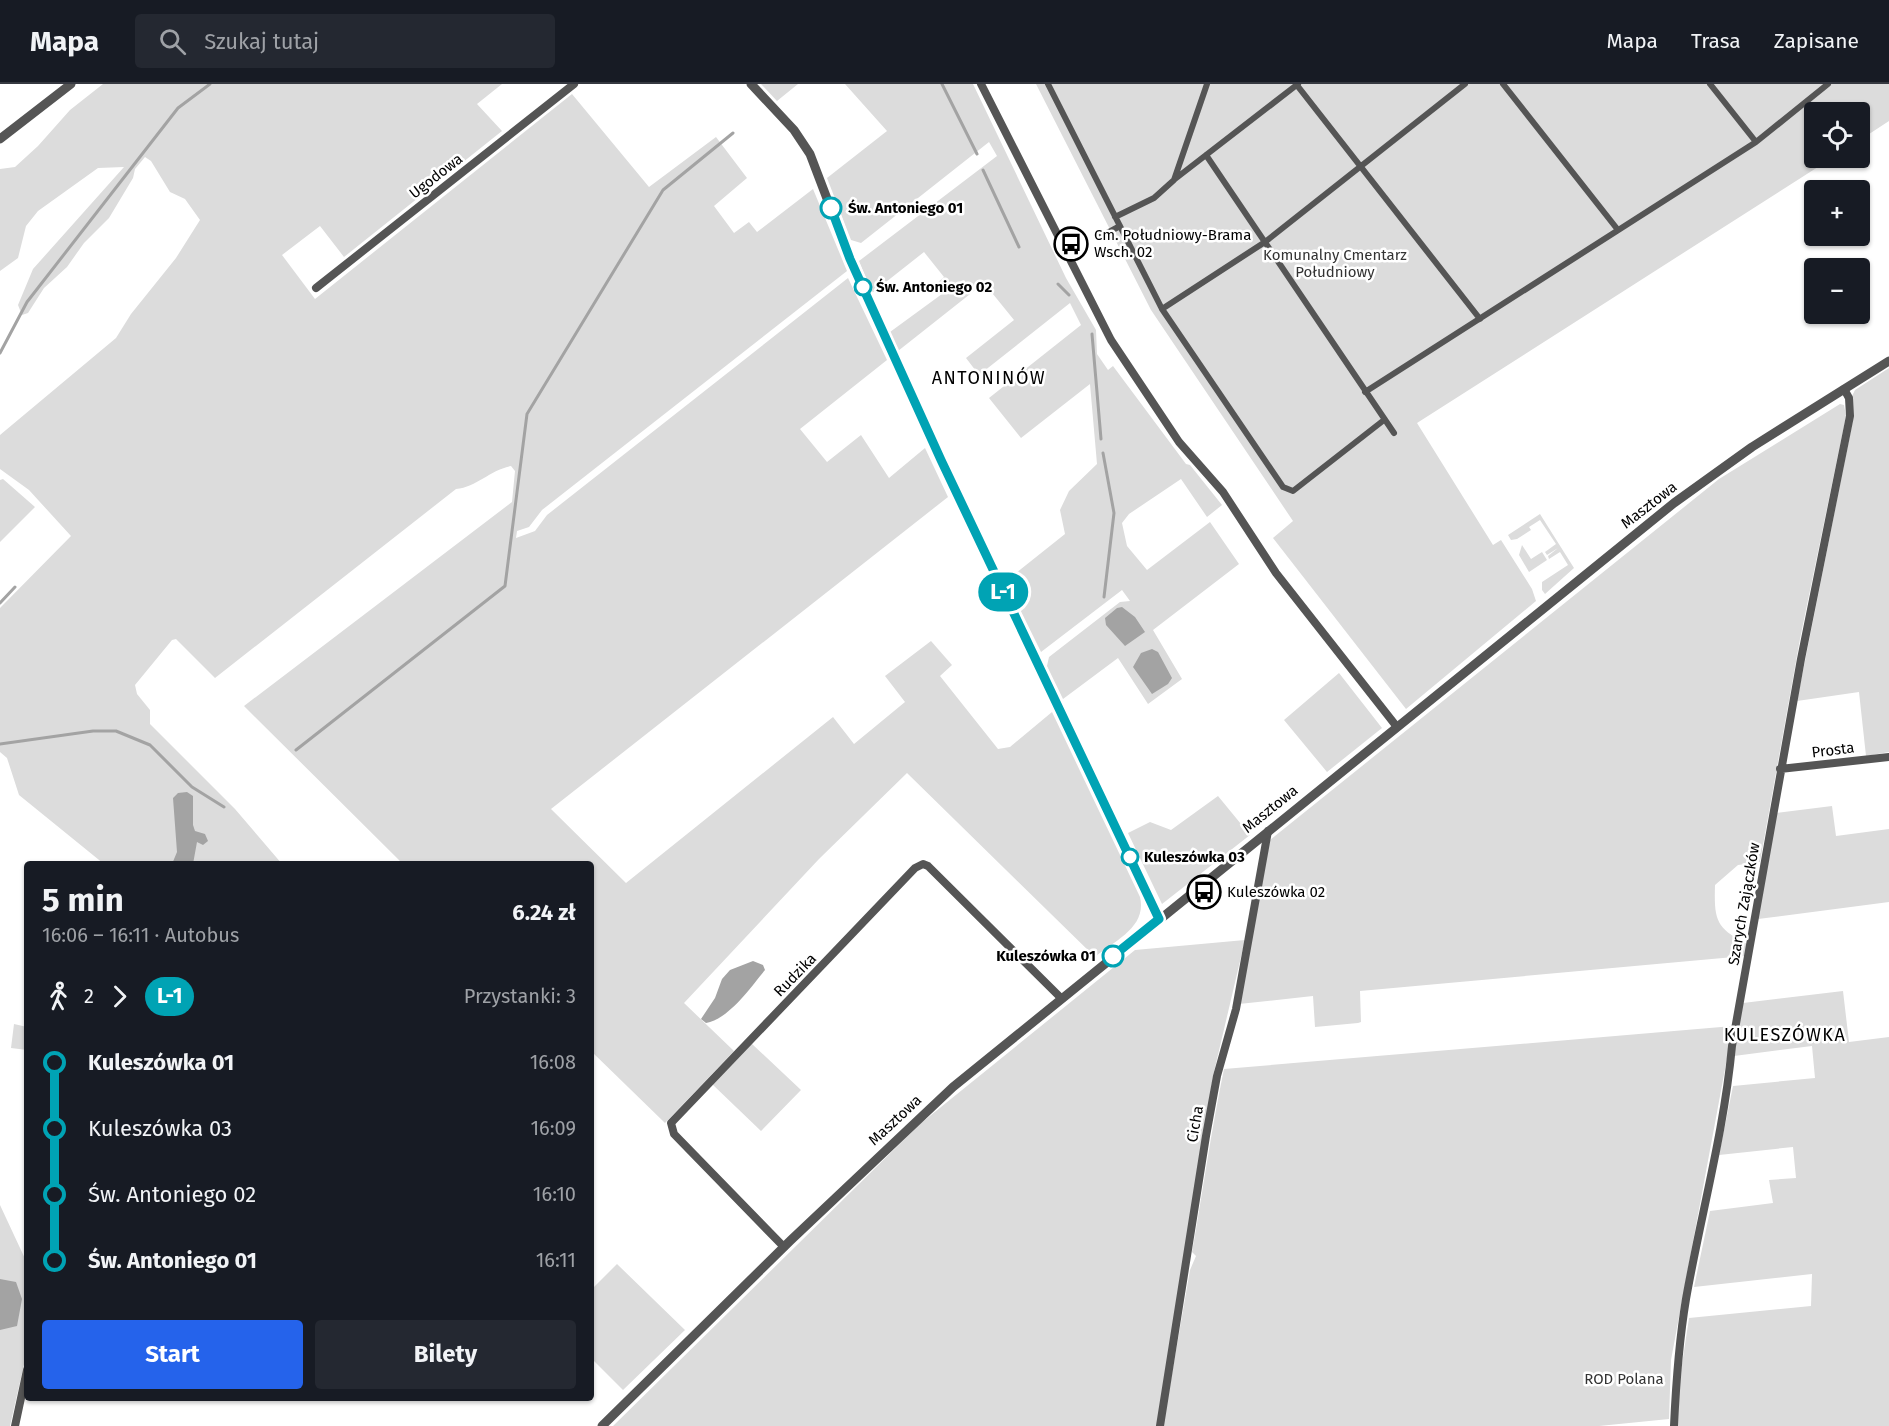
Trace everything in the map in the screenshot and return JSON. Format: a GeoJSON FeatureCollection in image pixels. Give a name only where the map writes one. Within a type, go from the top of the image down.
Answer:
{"type":"FeatureCollection","features":[{"type":"Feature","properties":{"kind":"street"},"geometry":{"type":"LineString","coordinates":[[0,140],[71,84]]}},
{"type":"Feature","properties":{"kind":"street","name":"Ugodowa"},"geometry":{"type":"LineString","coordinates":[[316,288],[574,84]]}},
{"type":"Feature","properties":{"kind":"street"},"geometry":{"type":"LineString","coordinates":[[752,84],[794,130],[810,154],[850,259],[941,460],[1159,919]]}},
{"type":"Feature","properties":{"kind":"street"},"geometry":{"type":"LineString","coordinates":[[981,84],[1111,340],[1179,442],[1223,492],[1276,573],[1397,727]]}},
{"type":"Feature","properties":{"kind":"street"},"geometry":{"type":"LineString","coordinates":[[1048,84],[1162,309],[1283,487],[1293,491],[1384,420]]}},
{"type":"Feature","properties":{"kind":"street"},"geometry":{"type":"LineString","coordinates":[[1174,180],[1207,84]]}},
{"type":"Feature","properties":{"kind":"street"},"geometry":{"type":"LineString","coordinates":[[1115,217],[1154,198],[1297,84],[1480,319]]}},
{"type":"Feature","properties":{"kind":"street"},"geometry":{"type":"LineString","coordinates":[[1162,309],[1265,242],[1465,84]]}},
{"type":"Feature","properties":{"kind":"street"},"geometry":{"type":"LineString","coordinates":[[1503,84],[1618,230]]}},
{"type":"Feature","properties":{"kind":"street"},"geometry":{"type":"LineString","coordinates":[[1710,84],[1756,142]]}},
{"type":"Feature","properties":{"kind":"street"},"geometry":{"type":"LineString","coordinates":[[1365,392],[1756,142],[1828,84]]}},
{"type":"Feature","properties":{"kind":"street"},"geometry":{"type":"LineString","coordinates":[[1206,156],[1394,433]]}},
{"type":"Feature","properties":{"kind":"street"},"geometry":{"type":"LineString","coordinates":[[1098,238],[1120,226]]}},
{"type":"Feature","properties":{"kind":"street","name":"Masztowa"},"geometry":{"type":"LineString","coordinates":[[602,1426],[784,1247],[953,1087],[1674,503],[1752,447],[1889,361]]}},
{"type":"Feature","properties":{"kind":"street","name":"Szarych Zajączków"},"geometry":{"type":"LineString","coordinates":[[1674,1426],[1677,1374],[1686,1298],[1728,1090],[1732,1046],[1780,769],[1850,416],[1849,398],[1844,389]]}},
{"type":"Feature","properties":{"kind":"street","name":"Prosta"},"geometry":{"type":"LineString","coordinates":[[1780,769],[1889,757]]}},
{"type":"Feature","properties":{"kind":"street","name":"Cicha"},"geometry":{"type":"LineString","coordinates":[[1160,1426],[1217,1076],[1236,1009],[1269,829]]}},
{"type":"Feature","properties":{"kind":"street","name":"Rudzika"},"geometry":{"type":"LineString","coordinates":[[784,1247],[674,1134],[671,1123],[918,865],[928,866],[1061,998]]}},
{"type":"Feature","properties":{"kind":"street"},"geometry":{"type":"LineString","coordinates":[[15,1426],[24,1384]]}},
{"type":"Feature","properties":{"kind":"green space"},"geometry":{"type":"Polygon","coordinates":[[[103,84],[502,84],[477,104],[502,131],[344,257],[320,226],[282,255],[315,299],[572,94],[649,187],[716,137],[747,178],[714,206],[734,233],[749,222],[757,232],[813,189],[847,271],[542,510],[529,527],[517,531],[516,538],[535,531],[547,515],[848,278],[887,360],[800,429],[827,462],[861,435],[889,478],[925,448],[948,497],[551,809],[626,883],[833,717],[854,744],[905,702],[885,676],[931,641],[952,665],[940,676],[998,749],[1010,747],[1052,712],[1140,897],[1139,917],[1134,925],[1095,957],[907,773],[819,859],[684,1003],[734,1051],[665,1123],[594,1054],[594,861],[400,861],[244,706],[512,502],[515,471],[511,466],[496,471],[464,488],[456,489],[215,678],[176,639],[172,640],[135,685],[137,694],[150,710],[150,724],[235,809],[279,861],[100,861],[19,795],[7,758],[0,752],[0,608],[71,536],[29,490],[0,469],[0,435],[116,338],[131,314],[176,258],[200,220],[185,199],[170,192],[151,161],[145,157],[135,169],[133,178],[109,218],[84,243],[67,267],[44,288],[28,313],[22,315],[18,305],[33,269],[124,167],[98,168],[38,211],[26,226],[18,258],[0,271],[0,169],[15,167],[38,146],[70,110],[103,84]]]}},
{"type":"Feature","properties":{"kind":"green space"},"geometry":{"type":"Polygon","coordinates":[[[761,84],[798,84],[777,101],[761,84]]]}},
{"type":"Feature","properties":{"kind":"green space"},"geometry":{"type":"Polygon","coordinates":[[[845,84],[973,84],[1066,278],[1096,330],[1097,354],[1108,370],[1113,366],[1186,464],[1190,465],[1222,505],[1207,517],[1181,479],[1129,514],[1122,523],[1127,546],[1147,570],[1210,522],[1239,564],[1153,630],[1182,679],[1148,704],[1118,658],[1063,699],[1047,666],[1049,657],[1120,602],[1130,601],[1122,590],[1041,652],[1006,581],[1065,534],[1060,510],[1069,491],[1097,464],[1090,384],[1021,438],[989,398],[1081,325],[1070,303],[979,375],[966,358],[1014,320],[984,283],[898,351],[890,332],[942,294],[936,284],[944,277],[924,252],[872,293],[859,261],[997,156],[989,142],[861,243],[851,240],[827,178],[887,131],[845,84]]]}},
{"type":"Feature","properties":{"kind":"green space","name":"Komunalny Cmentarz Południowy"},"geometry":{"type":"Polygon","coordinates":[[[1036,84],[1889,84],[1889,121],[1870,133],[1870,102],[1804,102],[1804,168],[1816,168],[1417,423],[1493,545],[1501,540],[1532,589],[1536,601],[1406,709],[1273,538],[1293,521],[1151,310],[1036,84]]]}},
{"type":"Feature","properties":{"kind":"green space"},"geometry":{"type":"Polygon","coordinates":[[[1889,368],[1889,752],[1866,756],[1859,692],[1797,701],[1853,420],[1852,396],[1855,390],[1889,368]]]}},
{"type":"Feature","properties":{"kind":"green space"},"geometry":{"type":"Polygon","coordinates":[[[1840,404],[1844,405],[1846,416],[1800,639],[1760,862],[1738,865],[1715,885],[1715,907],[1719,922],[1730,934],[1749,945],[1745,956],[1360,991],[1361,1022],[1358,1023],[1315,1027],[1313,996],[1239,1004],[1270,840],[1719,479],[1840,404]]]}},
{"type":"Feature","properties":{"kind":"green space"},"geometry":{"type":"Polygon","coordinates":[[[3,479],[35,507],[0,542],[0,480],[3,479]]]}},
{"type":"Feature","properties":{"kind":"green space"},"geometry":{"type":"Polygon","coordinates":[[[1540,514],[1574,568],[1545,594],[1542,590],[1542,582],[1568,565],[1560,552],[1549,559],[1548,556],[1558,548],[1547,555],[1545,552],[1556,544],[1540,520],[1529,527],[1531,530],[1517,539],[1511,540],[1508,535],[1540,514]]]}},
{"type":"Feature","properties":{"kind":"green space"},"geometry":{"type":"Polygon","coordinates":[[[1522,545],[1531,559],[1542,552],[1547,560],[1529,572],[1519,555],[1522,545]]]}},
{"type":"Feature","properties":{"kind":"green space"},"geometry":{"type":"Polygon","coordinates":[[[1339,673],[1382,728],[1327,772],[1284,720],[1339,673]]]}},
{"type":"Feature","properties":{"kind":"green space"},"geometry":{"type":"Polygon","coordinates":[[[1218,796],[1250,835],[1162,904],[1128,833],[1150,822],[1171,830],[1218,796]]]}},
{"type":"Feature","properties":{"kind":"green space"},"geometry":{"type":"Polygon","coordinates":[[[1832,806],[1836,836],[1889,829],[1889,902],[1758,919],[1776,813],[1832,806]]]}},
{"type":"Feature","properties":{"kind":"green space"},"geometry":{"type":"Polygon","coordinates":[[[1245,940],[1213,1076],[1157,1426],[613,1426],[920,1124],[1135,950],[1245,940]]]}},
{"type":"Feature","properties":{"kind":"green space"},"geometry":{"type":"Polygon","coordinates":[[[1843,991],[1849,1042],[1889,1037],[1889,1426],[1678,1426],[1679,1384],[1689,1318],[1811,1306],[1812,1274],[1694,1287],[1710,1211],[1773,1203],[1769,1180],[1796,1178],[1793,1147],[1719,1155],[1733,1086],[1815,1078],[1812,1046],[1734,1056],[1743,1003],[1843,991]]]}},
{"type":"Feature","properties":{"kind":"green space"},"geometry":{"type":"Polygon","coordinates":[[[14,1024],[24,1026],[24,1050],[11,1048],[14,1024]]]}},
{"type":"Feature","properties":{"kind":"green space","name":"ROD Polana"},"geometry":{"type":"Polygon","coordinates":[[[1733,1026],[1671,1360],[1669,1419],[1599,1426],[1163,1426],[1190,1270],[1196,1256],[1192,1252],[1224,1069],[1733,1026]]]}},
{"type":"Feature","properties":{"kind":"green space"},"geometry":{"type":"Polygon","coordinates":[[[751,1043],[801,1090],[761,1131],[712,1084],[751,1043]]]}},
{"type":"Feature","properties":{"kind":"green space"},"geometry":{"type":"Polygon","coordinates":[[[0,1205],[24,1257],[24,1364],[10,1426],[0,1426],[0,1205]]]}},
{"type":"Feature","properties":{"kind":"green space"},"geometry":{"type":"Polygon","coordinates":[[[617,1264],[685,1330],[623,1390],[594,1361],[594,1287],[617,1264]]]}},
{"type":"Feature","properties":{"kind":"shaded area"},"geometry":{"type":"Polygon","coordinates":[[[1122,607],[1135,617],[1145,632],[1125,646],[1106,625],[1105,618],[1117,608],[1122,607]]]}},
{"type":"Feature","properties":{"kind":"shaded area"},"geometry":{"type":"Polygon","coordinates":[[[1152,649],[1158,652],[1172,678],[1168,684],[1152,694],[1133,667],[1141,653],[1152,649]]]}},
{"type":"Feature","properties":{"kind":"shaded area"},"geometry":{"type":"Polygon","coordinates":[[[187,792],[193,796],[195,831],[205,834],[208,841],[203,845],[197,842],[194,861],[173,861],[177,852],[173,798],[178,793],[187,792]]]}},
{"type":"Feature","properties":{"kind":"shaded area"},"geometry":{"type":"Polygon","coordinates":[[[753,961],[763,965],[765,970],[746,993],[731,1009],[715,1020],[706,1023],[701,1019],[715,998],[722,979],[730,970],[753,961]]]}},
{"type":"Feature","properties":{"kind":"shaded area"},"geometry":{"type":"Polygon","coordinates":[[[0,1279],[16,1282],[22,1299],[17,1326],[0,1330],[0,1279]]]}},
{"type":"Feature","properties":{"kind":"waterway"},"geometry":{"type":"LineString","coordinates":[[0,353],[27,302],[178,108],[210,84]]}},
{"type":"Feature","properties":{"kind":"waterway"},"geometry":{"type":"LineString","coordinates":[[942,84],[977,154]]}},
{"type":"Feature","properties":{"kind":"waterway"},"geometry":{"type":"LineString","coordinates":[[296,750],[505,586],[527,414],[663,190],[733,133]]}},
{"type":"Feature","properties":{"kind":"waterway"},"geometry":{"type":"LineString","coordinates":[[983,170],[1019,247]]}},
{"type":"Feature","properties":{"kind":"waterway"},"geometry":{"type":"LineString","coordinates":[[1058,284],[1069,295]]}},
{"type":"Feature","properties":{"kind":"waterway"},"geometry":{"type":"LineString","coordinates":[[1092,334],[1101,439]]}},
{"type":"Feature","properties":{"kind":"waterway"},"geometry":{"type":"LineString","coordinates":[[1103,453],[1114,513],[1104,597]]}},
{"type":"Feature","properties":{"kind":"waterway"},"geometry":{"type":"LineString","coordinates":[[0,603],[15,587]]}},
{"type":"Feature","properties":{"kind":"waterway"},"geometry":{"type":"LineString","coordinates":[[0,744],[93,731],[116,731],[150,745],[192,787],[224,807]]}},
{"type":"Feature","properties":{"kind":"bus line","name":"L-1"},"geometry":{"type":"LineString","coordinates":[[831,208],[850,259],[987,560],[1159,919],[1113,956]]}},
{"type":"Feature","properties":{"kind":"place","name":"Św. Antoniego 01"},"geometry":{"type":"Point","coordinates":[831,208]}},
{"type":"Feature","properties":{"kind":"place","name":"Cm. Południowy-Brama Wsch. 02"},"geometry":{"type":"Point","coordinates":[1071,244]}},
{"type":"Feature","properties":{"kind":"place","name":"Św. Antoniego 02"},"geometry":{"type":"Point","coordinates":[863,287]}},
{"type":"Feature","properties":{"kind":"place","name":"Kuleszówka 03"},"geometry":{"type":"Point","coordinates":[1130,857]}},
{"type":"Feature","properties":{"kind":"place","name":"Kuleszówka 02"},"geometry":{"type":"Point","coordinates":[1204,892]}},
{"type":"Feature","properties":{"kind":"place","name":"Kuleszówka 01"},"geometry":{"type":"Point","coordinates":[1113,956]}},
{"type":"Feature","properties":{"kind":"district","name":"ANTONINÓW"},"geometry":{"type":"Point","coordinates":[989,378]}},
{"type":"Feature","properties":{"kind":"district","name":"KULESZÓWKA"},"geometry":{"type":"Point","coordinates":[1785,1035]}}]}
